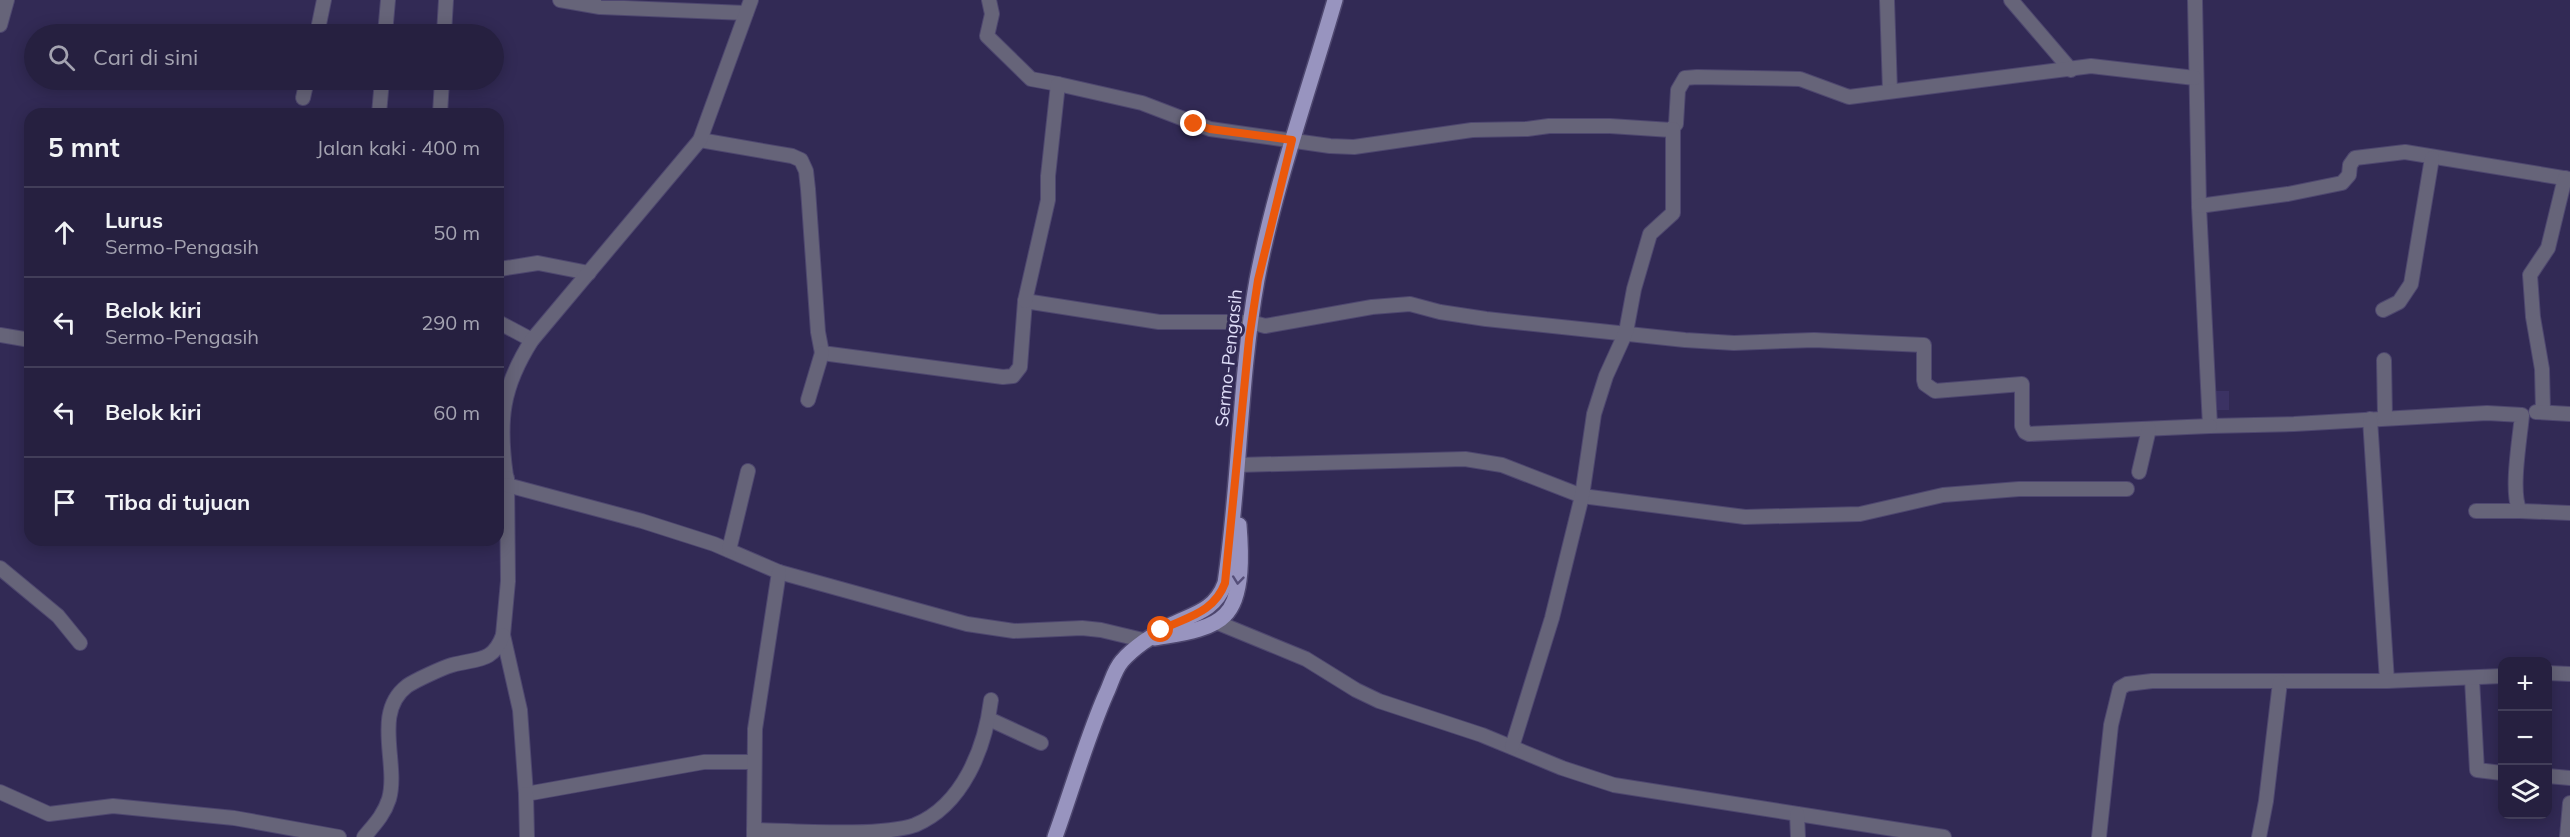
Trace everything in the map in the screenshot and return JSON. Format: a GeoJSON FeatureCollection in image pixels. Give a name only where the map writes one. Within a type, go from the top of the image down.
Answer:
{"type":"FeatureCollection","features":[{"type":"Feature","properties":{"kind":"main road","name":"Sermo-Pengasih"},"geometry":{"type":"LineString","coordinates":[[1055,837],[1099,711],[1120,663],[1129,653],[1161,630],[1203,611],[1220,595],[1227,570],[1251,322],[1267,237],[1292,140],[1335,0]]}},
{"type":"Feature","properties":{"kind":"main road","name":"Sermo-Pengasih"},"geometry":{"type":"LineString","coordinates":[[1148,640],[1216,622],[1226,615],[1232,605],[1239,579],[1237,472]]}},
{"type":"Feature","properties":{"kind":"street"},"geometry":{"type":"LineString","coordinates":[[0,25],[8,0]]}},
{"type":"Feature","properties":{"kind":"street"},"geometry":{"type":"LineString","coordinates":[[319,24],[324,0]]}},
{"type":"Feature","properties":{"kind":"street"},"geometry":{"type":"LineString","coordinates":[[386,24],[388,0]]}},
{"type":"Feature","properties":{"kind":"street"},"geometry":{"type":"LineString","coordinates":[[445,24],[446,0]]}},
{"type":"Feature","properties":{"kind":"street"},"geometry":{"type":"LineString","coordinates":[[504,403],[516,366],[532,339],[700,140],[749,6],[611,8],[560,0]]}},
{"type":"Feature","properties":{"kind":"street"},"geometry":{"type":"LineString","coordinates":[[989,0],[992,14],[987,36],[1031,79],[1142,103],[1210,129],[1330,146],[1354,147],[1472,130],[1527,129],[1549,126],[1673,129]]}},
{"type":"Feature","properties":{"kind":"street"},"geometry":{"type":"LineString","coordinates":[[1887,0],[1890,91]]}},
{"type":"Feature","properties":{"kind":"street"},"geometry":{"type":"LineString","coordinates":[[2011,0],[2071,70]]}},
{"type":"Feature","properties":{"kind":"street"},"geometry":{"type":"LineString","coordinates":[[2195,0],[2199,206],[2210,426]]}},
{"type":"Feature","properties":{"kind":"street"},"geometry":{"type":"LineString","coordinates":[[1512,747],[1552,618],[1582,496],[1594,414],[1606,376],[1626,332],[1634,289],[1650,234],[1673,213],[1673,129],[1678,90],[1685,78],[1789,78],[1814,83],[1849,96],[2091,66],[2195,78]]}},
{"type":"Feature","properties":{"kind":"street"},"geometry":{"type":"LineString","coordinates":[[822,353],[982,376],[1013,376],[1020,367],[1025,301],[1048,200],[1047,176],[1058,84]]}},
{"type":"Feature","properties":{"kind":"street"},"geometry":{"type":"LineString","coordinates":[[303,98],[305,90]]}},
{"type":"Feature","properties":{"kind":"street"},"geometry":{"type":"LineString","coordinates":[[380,108],[381,90]]}},
{"type":"Feature","properties":{"kind":"street"},"geometry":{"type":"LineString","coordinates":[[440,108],[441,90]]}},
{"type":"Feature","properties":{"kind":"street"},"geometry":{"type":"LineString","coordinates":[[700,140],[792,156],[801,159],[806,171],[818,333],[822,353],[808,400]]}},
{"type":"Feature","properties":{"kind":"street"},"geometry":{"type":"LineString","coordinates":[[2199,206],[2288,194],[2342,183],[2349,176],[2352,161],[2355,158],[2405,152],[2568,179],[2548,248],[2530,275],[2533,317],[2542,369],[2543,411]]}},
{"type":"Feature","properties":{"kind":"street"},"geometry":{"type":"LineString","coordinates":[[2383,310],[2399,302],[2411,284],[2433,158]]}},
{"type":"Feature","properties":{"kind":"street"},"geometry":{"type":"LineString","coordinates":[[504,267],[538,263],[590,273]]}},
{"type":"Feature","properties":{"kind":"street"},"geometry":{"type":"LineString","coordinates":[[1025,301],[1159,322],[1251,322],[1265,326],[1372,307],[1410,304],[1440,312],[1486,319],[1686,340],[1734,343],[1814,340],[1924,345],[1924,380],[1925,384],[1935,391],[2022,384],[2022,426],[2025,432],[2030,434],[2487,413],[2522,415],[2543,411],[2570,414]]}},
{"type":"Feature","properties":{"kind":"street"},"geometry":{"type":"LineString","coordinates":[[504,325],[532,339]]}},
{"type":"Feature","properties":{"kind":"street"},"geometry":{"type":"LineString","coordinates":[[0,335],[24,339]]}},
{"type":"Feature","properties":{"kind":"street"},"geometry":{"type":"LineString","coordinates":[[2384,360],[2385,418]]}},
{"type":"Feature","properties":{"kind":"street"},"geometry":{"type":"LineString","coordinates":[[2520,511],[2515,497],[2522,415]]}},
{"type":"Feature","properties":{"kind":"street"},"geometry":{"type":"LineString","coordinates":[[2370,419],[2387,681]]}},
{"type":"Feature","properties":{"kind":"street"},"geometry":{"type":"LineString","coordinates":[[2139,472],[2148,429]]}},
{"type":"Feature","properties":{"kind":"street"},"geometry":{"type":"LineString","coordinates":[[1237,472],[1465,459],[1502,465],[1582,496],[1745,517],[1860,514],[1943,495],[2019,489],[2127,489]]}},
{"type":"Feature","properties":{"kind":"street"},"geometry":{"type":"LineString","coordinates":[[729,550],[748,471]]}},
{"type":"Feature","properties":{"kind":"street"},"geometry":{"type":"LineString","coordinates":[[364,837],[382,816],[389,797],[390,708],[407,687],[450,665],[482,660],[500,646],[508,581],[504,478],[729,550],[779,572],[863,597],[993,629],[1014,631],[1101,630],[1148,640]]}},
{"type":"Feature","properties":{"kind":"street"},"geometry":{"type":"LineString","coordinates":[[2476,511],[2570,513]]}},
{"type":"Feature","properties":{"kind":"street"},"geometry":{"type":"LineString","coordinates":[[0,568],[58,616],[80,643]]}},
{"type":"Feature","properties":{"kind":"street"},"geometry":{"type":"LineString","coordinates":[[779,572],[755,729],[754,834],[879,832],[915,825],[951,799],[963,786],[989,719],[991,700]]}},
{"type":"Feature","properties":{"kind":"street"},"geometry":{"type":"LineString","coordinates":[[1216,622],[1306,659],[1356,690],[1379,701],[1482,735],[1562,768],[1614,784],[1944,837]]}},
{"type":"Feature","properties":{"kind":"street"},"geometry":{"type":"LineString","coordinates":[[503,635],[520,710],[527,837]]}},
{"type":"Feature","properties":{"kind":"street"},"geometry":{"type":"LineString","coordinates":[[2552,673],[2570,674]]}},
{"type":"Feature","properties":{"kind":"street"},"geometry":{"type":"LineString","coordinates":[[2099,837],[2111,725],[2120,687],[2127,684],[2152,681],[2387,681],[2498,676]]}},
{"type":"Feature","properties":{"kind":"street"},"geometry":{"type":"LineString","coordinates":[[2472,679],[2477,770],[2498,773]]}},
{"type":"Feature","properties":{"kind":"street"},"geometry":{"type":"LineString","coordinates":[[2259,837],[2266,801],[2280,682]]}},
{"type":"Feature","properties":{"kind":"street"},"geometry":{"type":"LineString","coordinates":[[989,719],[1041,743]]}},
{"type":"Feature","properties":{"kind":"street"},"geometry":{"type":"LineString","coordinates":[[526,794],[704,762],[754,762]]}},
{"type":"Feature","properties":{"kind":"street"},"geometry":{"type":"LineString","coordinates":[[2552,776],[2570,778]]}},
{"type":"Feature","properties":{"kind":"street"},"geometry":{"type":"LineString","coordinates":[[0,792],[49,814],[113,806],[234,818],[339,837]]}},
{"type":"Feature","properties":{"kind":"street"},"geometry":{"type":"LineString","coordinates":[[2567,837],[2570,803]]}},
{"type":"Feature","properties":{"kind":"street"},"geometry":{"type":"LineString","coordinates":[[1797,814],[1798,837]]}},
{"type":"Feature","properties":{"kind":"shaded area"},"geometry":{"type":"Polygon","coordinates":[[[2214,391],[2229,391],[2229,410],[2214,410],[2214,391]]]}},
{"type":"Feature","properties":{"kind":"route"},"geometry":{"type":"LineString","coordinates":[[1161,630],[1213,604],[1225,583],[1249,339],[1267,237],[1292,140],[1210,129],[1194,124]]}}]}
